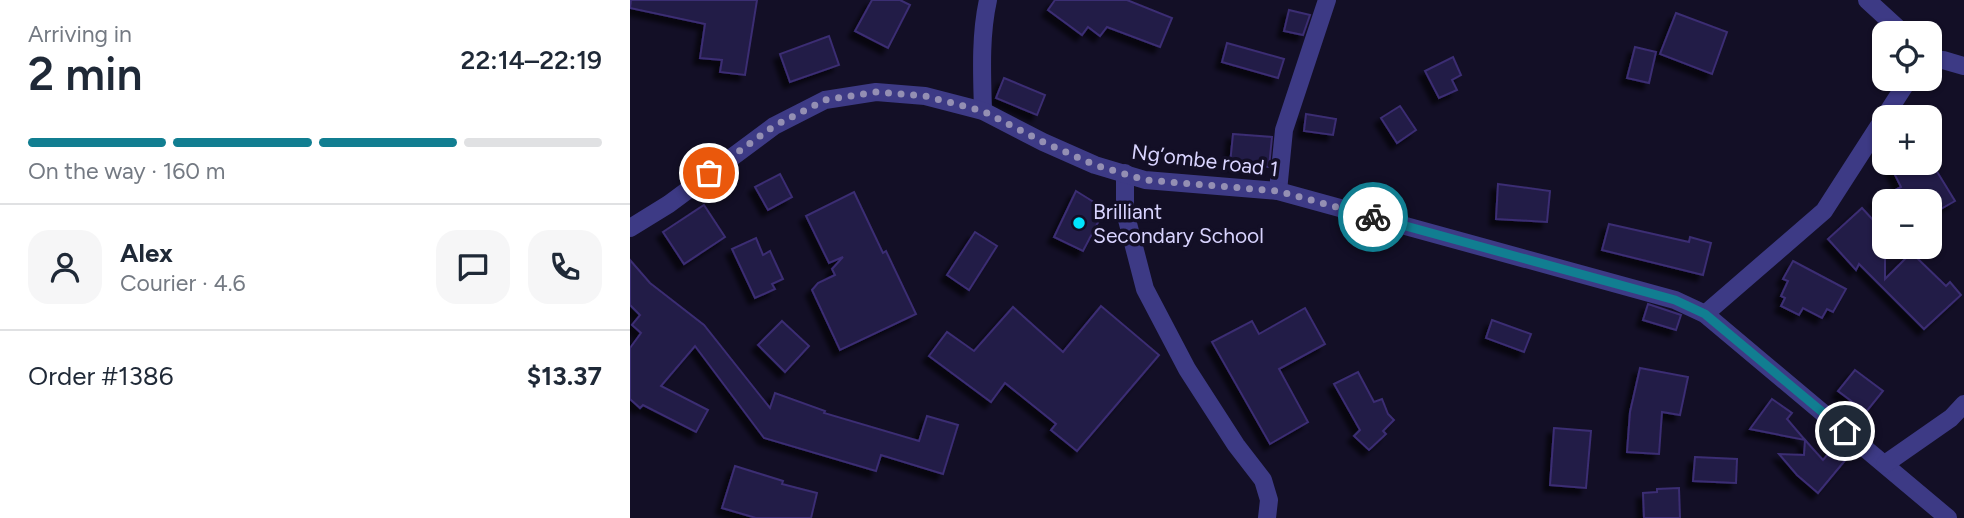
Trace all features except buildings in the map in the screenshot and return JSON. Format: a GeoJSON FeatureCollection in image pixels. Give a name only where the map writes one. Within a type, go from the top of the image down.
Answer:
{"type":"FeatureCollection","features":[{"type":"Feature","properties":{"kind":"street"},"geometry":{"type":"LineString","coordinates":[[983,111],[982,68],[988,0]]}},
{"type":"Feature","properties":{"kind":"street"},"geometry":{"type":"LineString","coordinates":[[1278,191],[1284,130],[1327,0]]}},
{"type":"Feature","properties":{"kind":"street"},"geometry":{"type":"LineString","coordinates":[[1867,0],[1890,21]]}},
{"type":"Feature","properties":{"kind":"street"},"geometry":{"type":"LineString","coordinates":[[1942,60],[1964,66]]}},
{"type":"Feature","properties":{"kind":"street"},"geometry":{"type":"LineString","coordinates":[[1705,314],[1824,211],[1901,91]]}},
{"type":"Feature","properties":{"kind":"street","name":"Ng’ombe road 1"},"geometry":{"type":"LineString","coordinates":[[630,228],[669,204],[774,126],[825,100],[876,92],[925,96],[983,111],[1095,165],[1145,180],[1278,191],[1675,300],[1705,314],[1948,518]]}},
{"type":"Feature","properties":{"kind":"street"},"geometry":{"type":"LineString","coordinates":[[1125,173],[1125,212],[1145,289],[1187,369],[1236,445],[1263,480],[1269,500],[1268,518]]}},
{"type":"Feature","properties":{"kind":"street"},"geometry":{"type":"LineString","coordinates":[[1885,464],[1951,418],[1964,404]]}},
{"type":"Feature","properties":{"kind":"way so far"},"geometry":{"type":"LineString","coordinates":[[709,173],[774,126],[825,100],[876,92],[925,96],[983,111],[1095,165],[1145,180],[1278,191],[1373,217]]}},
{"type":"Feature","properties":{"kind":"place","name":"Brilliant Secondary School"},"geometry":{"type":"Point","coordinates":[1079,223]}},
{"type":"Feature","properties":{"kind":"route"},"geometry":{"type":"LineString","coordinates":[[1373,217],[1675,300],[1705,314],[1845,431]]}}]}
